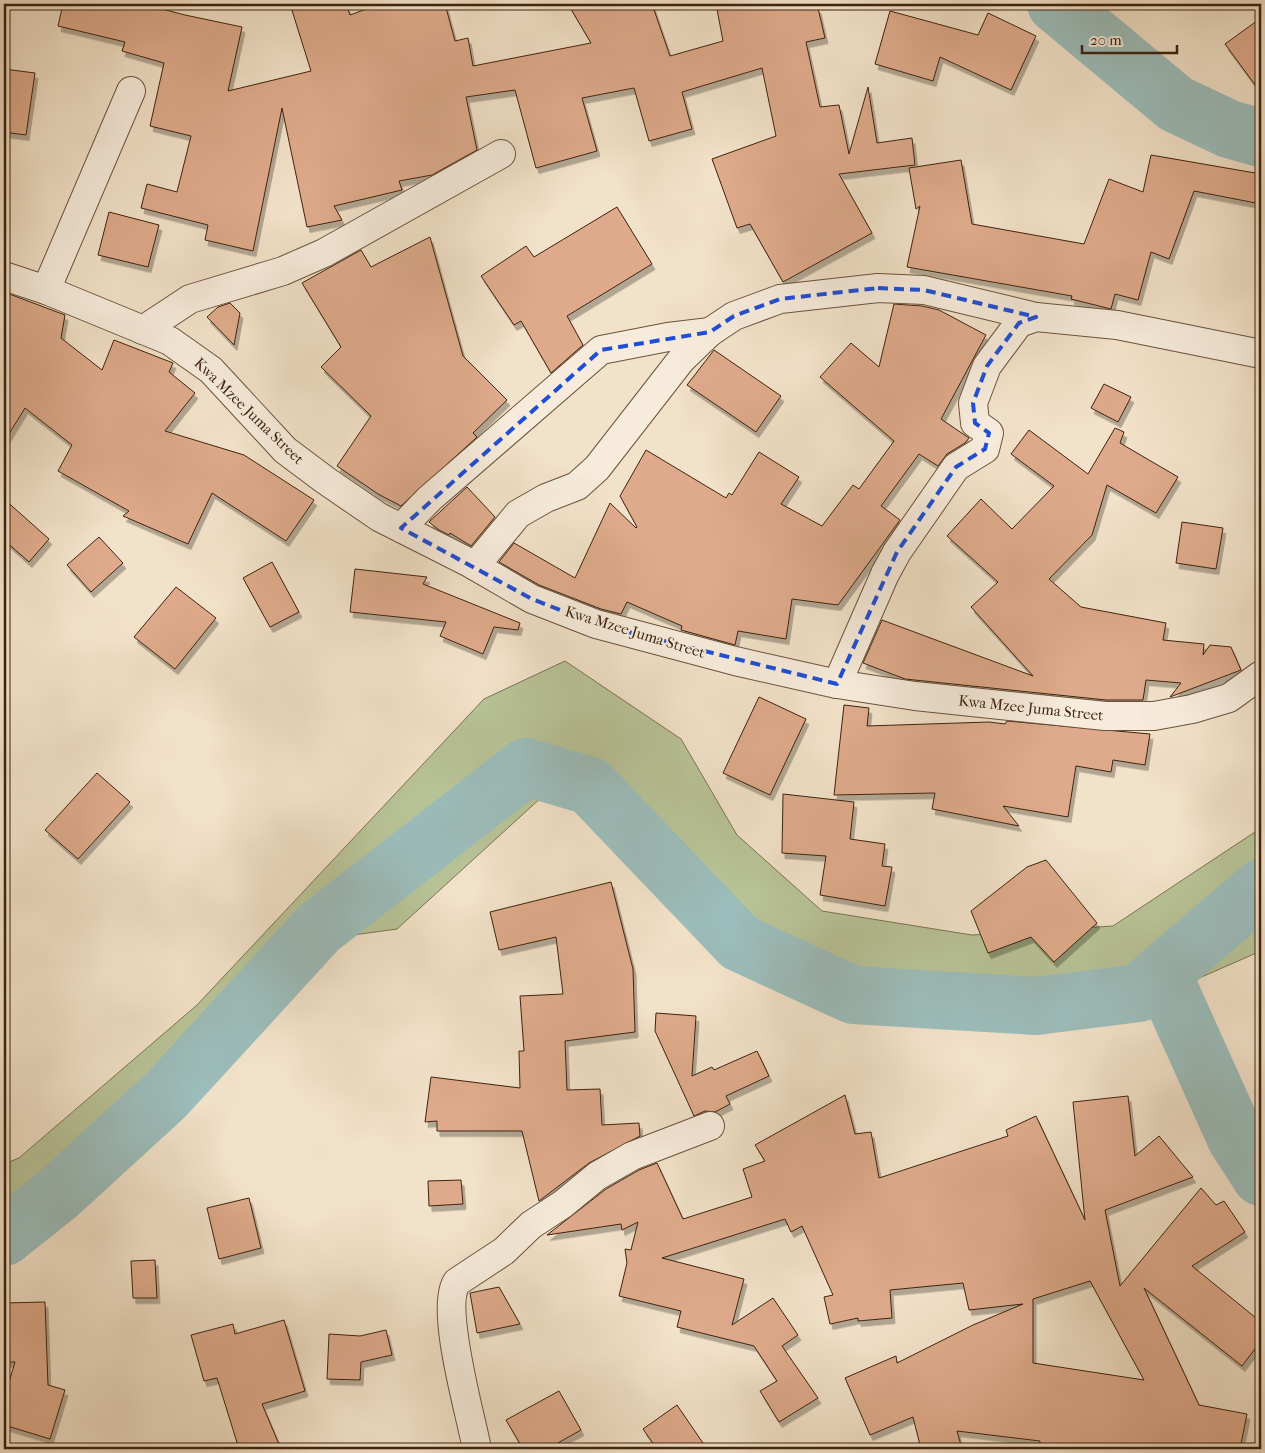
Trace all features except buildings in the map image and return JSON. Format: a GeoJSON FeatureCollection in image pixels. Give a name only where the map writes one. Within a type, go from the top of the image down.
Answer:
{"type":"FeatureCollection","features":[{"type":"Feature","properties":{"kind":"street"},"geometry":{"type":"LineString","coordinates":[[46,290],[131,91]]}},
{"type":"Feature","properties":{"kind":"street"},"geometry":{"type":"LineString","coordinates":[[143,330],[190,299],[283,271],[324,253],[501,154]]}},
{"type":"Feature","properties":{"kind":"street","name":"Kwa Mzee Juma Street"},"geometry":{"type":"LineString","coordinates":[[4,276],[46,290],[170,341],[211,370],[285,450],[380,517],[475,566],[532,599],[596,624],[736,661],[837,684],[915,696],[1105,716],[1154,716],[1192,709],[1229,698],[1261,675]]}},
{"type":"Feature","properties":{"kind":"street"},"geometry":{"type":"LineString","coordinates":[[475,566],[518,514],[546,498],[577,486],[597,468],[681,360],[710,332],[734,316],[780,299],[878,288],[924,290],[1036,317],[1117,325],[1261,354]]}},
{"type":"Feature","properties":{"kind":"street"},"geometry":{"type":"LineString","coordinates":[[837,684],[878,590],[897,552],[956,467],[985,449],[989,433],[975,423],[974,404],[987,366],[1019,323],[1036,317]]}},
{"type":"Feature","properties":{"kind":"street"},"geometry":{"type":"LineString","coordinates":[[401,528],[429,498],[601,350],[668,336],[710,332]]}},
{"type":"Feature","properties":{"kind":"street"},"geometry":{"type":"LineString","coordinates":[[477,1449],[453,1329],[450,1298],[456,1282],[504,1251],[531,1226],[563,1204],[597,1176],[632,1156],[710,1126]]}},
{"type":"Feature","properties":{"kind":"highlighted area"},"geometry":{"type":"Polygon","coordinates":[[[878,288],[924,290],[1036,317],[1019,323],[987,366],[973,403],[975,423],[989,433],[985,449],[956,467],[897,552],[837,684],[596,624],[532,599],[401,528],[601,350],[710,332],[734,316],[780,299],[878,288]]]}},
{"type":"Feature","properties":{"kind":"green space"},"geometry":{"type":"Polygon","coordinates":[[[565,661],[681,739],[737,835],[822,911],[972,935],[1113,926],[1261,828],[1261,951],[1126,1010],[977,1015],[758,958],[577,765],[397,929],[303,942],[71,1189],[4,1236],[4,1164],[19,1158],[197,1005],[484,699],[565,661]]]}},
{"type":"Feature","properties":{"kind":"waterway"},"geometry":{"type":"LineString","coordinates":[[1056,4],[1176,104],[1229,129],[1261,138]]}},
{"type":"Feature","properties":{"kind":"waterway"},"geometry":{"type":"LineString","coordinates":[[4,1237],[58,1194],[166,1095],[319,928],[526,767],[590,786],[740,943],[853,995],[1036,1006],[1139,993],[1261,888]]}},
{"type":"Feature","properties":{"kind":"waterway"},"geometry":{"type":"LineString","coordinates":[[1170,991],[1236,1138],[1261,1177]]}}]}
